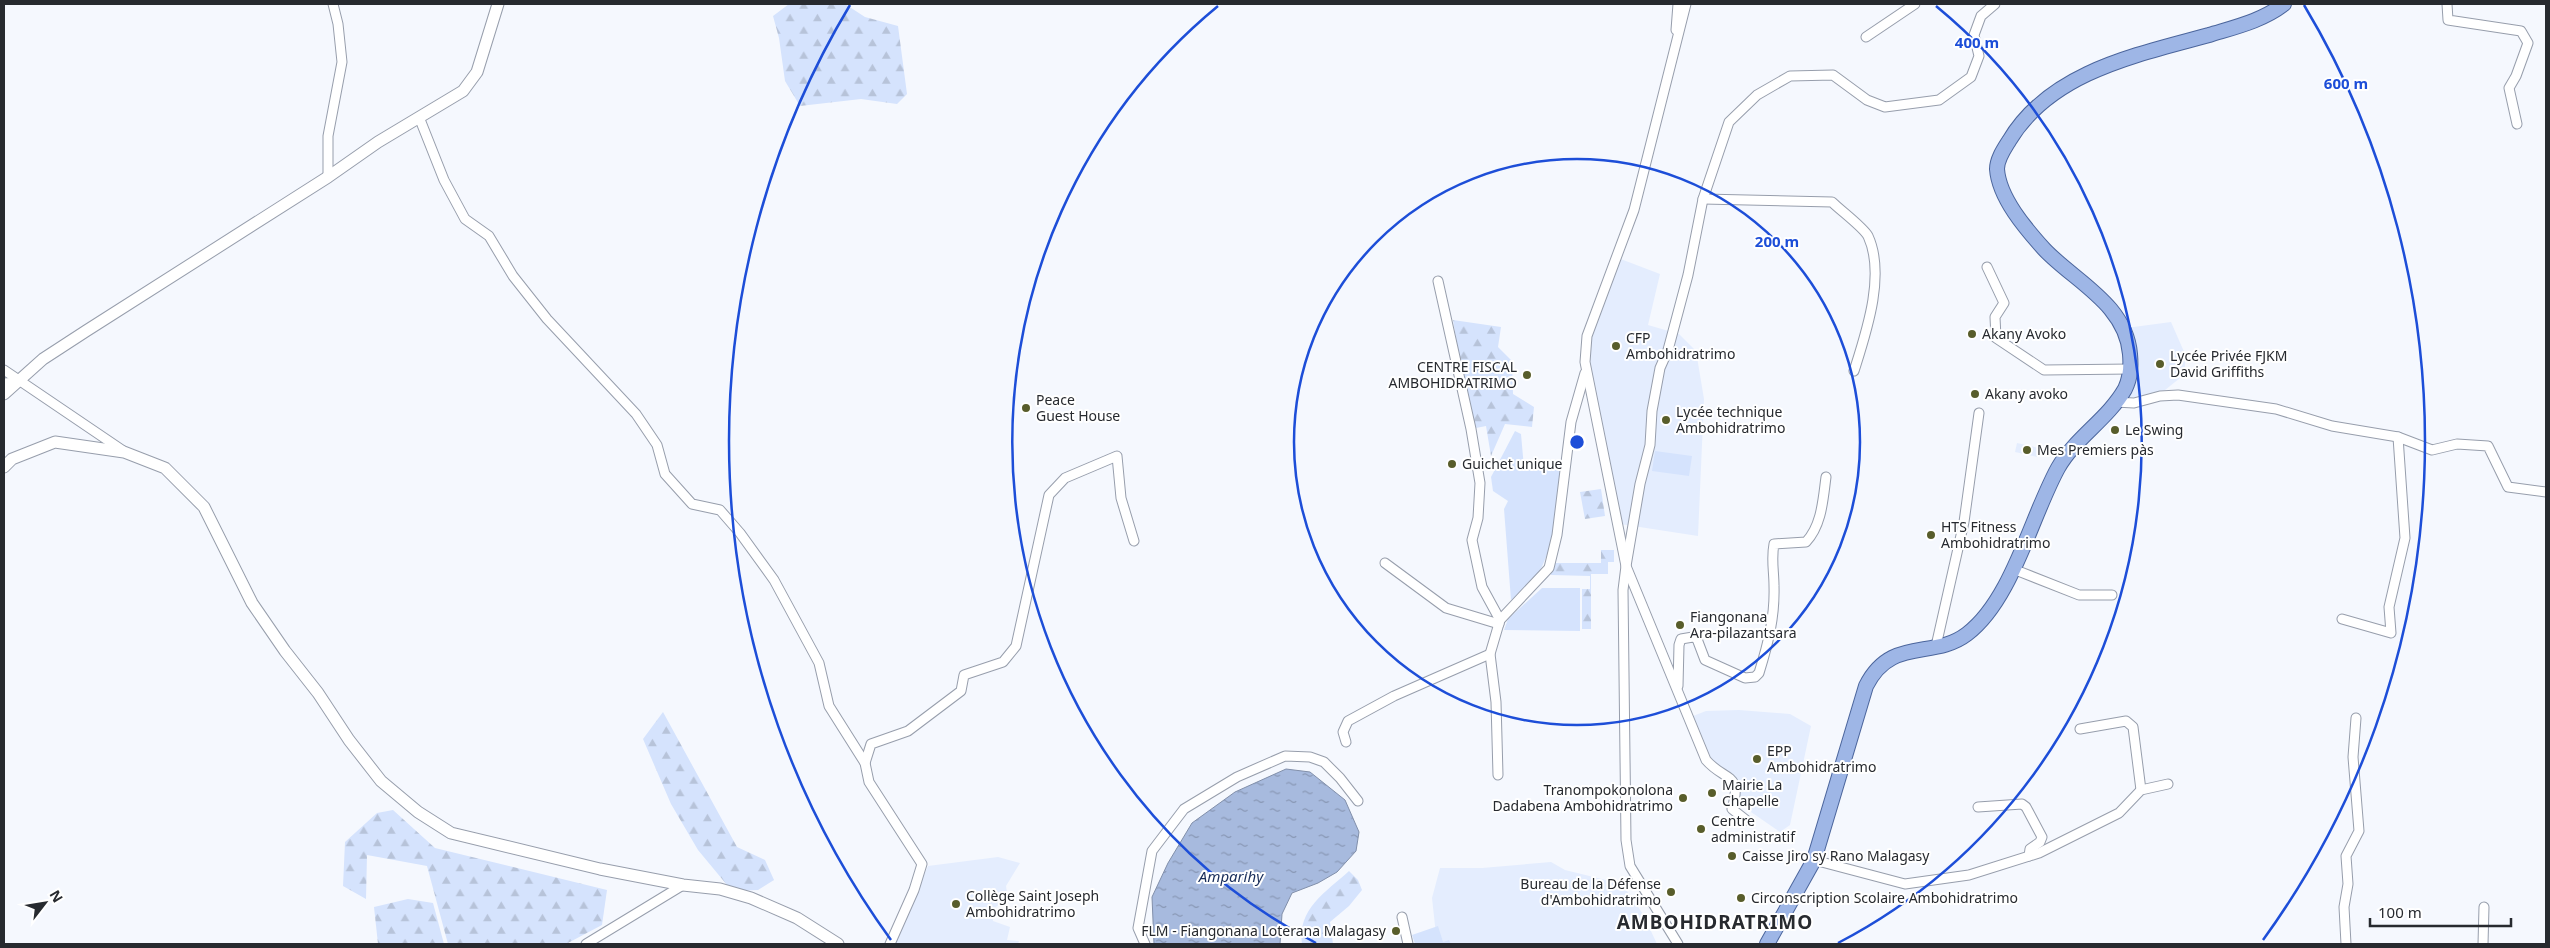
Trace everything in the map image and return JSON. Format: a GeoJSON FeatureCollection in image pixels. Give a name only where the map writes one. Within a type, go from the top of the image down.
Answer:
{"type":"FeatureCollection","features":[{"type":"Feature","properties":{"kind":"main road"},"geometry":{"type":"LineString","coordinates":[[1767,944],[1814,860],[1866,686],[1871,675],[1887,661],[1901,653],[1951,643],[1965,636],[1982,622],[2013,569],[2059,465],[2115,402],[2125,388],[2131,369],[2129,341],[2116,316],[2104,302],[2044,249],[2010,202],[2002,188],[1997,168],[2000,156],[2025,119],[2038,104],[2059,88],[2146,53],[2247,25],[2284,4]]}},
{"type":"Feature","properties":{"kind":"street"},"geometry":{"type":"LineString","coordinates":[[328,177],[328,136],[342,62],[338,24],[333,4]]}},
{"type":"Feature","properties":{"kind":"street"},"geometry":{"type":"LineString","coordinates":[[4,394],[43,359],[419,117],[463,91],[477,72],[498,4]]}},
{"type":"Feature","properties":{"kind":"street"},"geometry":{"type":"LineString","coordinates":[[1676,38],[1678,4]]}},
{"type":"Feature","properties":{"kind":"street"},"geometry":{"type":"LineString","coordinates":[[1498,775],[1496,702],[1490,654],[1500,622],[1549,568],[1557,535],[1571,422],[1585,372],[1587,336],[1634,210],[1686,4]]}},
{"type":"Feature","properties":{"kind":"street"},"geometry":{"type":"LineString","coordinates":[[1866,37],[1915,4]]}},
{"type":"Feature","properties":{"kind":"street"},"geometry":{"type":"LineString","coordinates":[[1678,944],[1630,866],[1626,840],[1623,590],[1650,445],[1652,411],[1660,368],[1668,350],[1688,275],[1703,199],[1729,122],[1757,95],[1790,76],[1833,75],[1867,100],[1885,107],[1939,100],[1971,77],[1979,56],[1974,35],[1981,16],[1995,4]]}},
{"type":"Feature","properties":{"kind":"street"},"geometry":{"type":"LineString","coordinates":[[2447,4],[2448,20],[2520,30],[2528,43],[2516,76],[2509,88],[2517,124]]}},
{"type":"Feature","properties":{"kind":"street"},"geometry":{"type":"LineString","coordinates":[[419,117],[444,180],[465,219],[489,236],[513,276],[547,319],[636,414],[657,445],[665,474],[692,504],[720,510],[740,533],[774,580],[819,664],[829,706],[865,763],[870,782],[922,864],[914,890],[890,944]]}},
{"type":"Feature","properties":{"kind":"street"},"geometry":{"type":"LineString","coordinates":[[1703,199],[1832,202],[1868,236],[1875,270],[1871,318],[1854,371]]}},
{"type":"Feature","properties":{"kind":"street"},"geometry":{"type":"LineString","coordinates":[[1987,267],[2004,304],[1995,317],[1996,338],[2044,370],[2131,369]]}},
{"type":"Feature","properties":{"kind":"street"},"geometry":{"type":"LineString","coordinates":[[1438,281],[1471,429],[1480,483],[1478,518],[1472,540],[1482,587],[1500,622]]}},
{"type":"Feature","properties":{"kind":"street"},"geometry":{"type":"LineString","coordinates":[[4,370],[124,452]]}},
{"type":"Feature","properties":{"kind":"street"},"geometry":{"type":"LineString","coordinates":[[1585,372],[1626,566],[1706,760],[1714,769],[1730,778],[1735,784],[1736,793],[1732,809],[1746,820]]}},
{"type":"Feature","properties":{"kind":"street"},"geometry":{"type":"LineString","coordinates":[[4,383],[19,382]]}},
{"type":"Feature","properties":{"kind":"street"},"geometry":{"type":"LineString","coordinates":[[2115,402],[2134,403],[2160,396],[2178,395],[2276,409],[2332,426],[2398,437],[2432,450],[2457,444],[2488,446],[2508,487],[2546,492]]}},
{"type":"Feature","properties":{"kind":"street"},"geometry":{"type":"LineString","coordinates":[[1936,646],[1964,522],[1980,413]]}},
{"type":"Feature","properties":{"kind":"street"},"geometry":{"type":"LineString","coordinates":[[2342,619],[2359,626],[2391,633],[2389,607],[2405,538],[2398,437]]}},
{"type":"Feature","properties":{"kind":"street"},"geometry":{"type":"LineString","coordinates":[[4,467],[12,459],[54,442],[124,452],[166,468],[204,507],[252,603],[381,781],[418,812],[451,833],[600,869],[683,885],[720,889],[752,898],[796,918],[838,944]]}},
{"type":"Feature","properties":{"kind":"street"},"geometry":{"type":"LineString","coordinates":[[865,763],[871,744],[908,731],[961,691],[964,675],[1003,662],[1016,646],[1049,495],[1065,478],[1117,456],[1122,498],[1134,541]]}},
{"type":"Feature","properties":{"kind":"street"},"geometry":{"type":"LineString","coordinates":[[1678,690],[1678,645],[1681,640],[1688,638],[1697,639],[1705,660],[1711,663],[1745,678],[1756,677],[1759,673],[1772,631],[1774,586],[1772,555],[1774,544],[1806,542],[1814,534],[1822,505],[1826,477]]}},
{"type":"Feature","properties":{"kind":"street"},"geometry":{"type":"LineString","coordinates":[[1386,563],[1446,608],[1500,622]]}},
{"type":"Feature","properties":{"kind":"street"},"geometry":{"type":"LineString","coordinates":[[2013,569],[2079,595],[2112,595]]}},
{"type":"Feature","properties":{"kind":"street"},"geometry":{"type":"LineString","coordinates":[[1346,742],[1343,732],[1348,721],[1394,696],[1490,654]]}},
{"type":"Feature","properties":{"kind":"street"},"geometry":{"type":"LineString","coordinates":[[2346,944],[2344,907],[2348,884],[2346,856],[2358,831],[2353,757],[2356,718]]}},
{"type":"Feature","properties":{"kind":"street"},"geometry":{"type":"LineString","coordinates":[[2080,729],[2126,721],[2132,727],[2141,790]]}},
{"type":"Feature","properties":{"kind":"street"},"geometry":{"type":"LineString","coordinates":[[1145,944],[1138,928],[1152,851],[1184,809],[1237,777],[1285,756],[1310,757],[1324,762],[1340,778],[1358,802]]}},
{"type":"Feature","properties":{"kind":"street"},"geometry":{"type":"LineString","coordinates":[[1814,860],[1905,884],[1969,875],[2029,856],[2119,814],[2141,790],[2168,784]]}},
{"type":"Feature","properties":{"kind":"street"},"geometry":{"type":"LineString","coordinates":[[1978,807],[2022,804],[2026,807],[2042,837],[2040,842],[2030,849],[2029,856]]}},
{"type":"Feature","properties":{"kind":"street"},"geometry":{"type":"LineString","coordinates":[[586,944],[683,885]]}},
{"type":"Feature","properties":{"kind":"street"},"geometry":{"type":"LineString","coordinates":[[2482,944],[2484,906]]}},
{"type":"Feature","properties":{"kind":"street"},"geometry":{"type":"LineString","coordinates":[[1402,917],[1408,944]]}},
{"type":"Feature","properties":{"kind":"shaded area","name":"Lycée technique Ambohidratrimo"},"geometry":{"type":"Polygon","coordinates":[[[1618,258],[1660,274],[1648,325],[1679,334],[1696,351],[1704,399],[1698,536],[1620,524],[1591,382],[1590,356],[1591,335],[1618,258]]]}},
{"type":"Feature","properties":{"kind":"shaded area","name":"Lycée Privée FJKM David Griffiths"},"geometry":{"type":"Polygon","coordinates":[[[2171,322],[2185,354],[2185,374],[2165,390],[2126,399],[2126,328],[2171,322]]]}},
{"type":"Feature","properties":{"kind":"shaded area","name":"Mes Premiers pàs"},"geometry":{"type":"Polygon","coordinates":[[[2017,443],[2039,448],[2037,457],[2015,452],[2017,443]]]}},
{"type":"Feature","properties":{"kind":"shaded area","name":"EPP Ambohidratrimo"},"geometry":{"type":"Polygon","coordinates":[[[1739,710],[1790,714],[1811,726],[1790,825],[1780,832],[1751,812],[1716,771],[1693,716],[1706,711],[1739,710]]]}},
{"type":"Feature","properties":{"kind":"shaded area","name":"Collège Saint Joseph Ambohidratrimo"},"geometry":{"type":"Polygon","coordinates":[[[998,857],[1020,863],[1006,886],[1008,899],[991,910],[993,921],[1010,927],[1007,940],[1019,941],[1018,944],[895,944],[928,866],[998,857]]]}},
{"type":"Feature","properties":{"kind":"shaded area"},"geometry":{"type":"Polygon","coordinates":[[[1551,862],[1565,870],[1622,884],[1643,914],[1657,944],[1437,944],[1432,898],[1440,868],[1482,868],[1551,862]]]}},
{"type":"Feature","properties":{"kind":"green space"},"geometry":{"type":"Polygon","coordinates":[[[789,4],[845,4],[865,17],[898,26],[907,94],[897,104],[861,99],[800,106],[785,81],[779,38],[773,16],[789,4]]]}},
{"type":"Feature","properties":{"kind":"green space"},"geometry":{"type":"Polygon","coordinates":[[[1453,320],[1501,327],[1498,347],[1512,361],[1513,394],[1534,407],[1532,427],[1505,424],[1491,456],[1486,426],[1471,429],[1453,320]]]}},
{"type":"Feature","properties":{"kind":"green space"},"geometry":{"type":"Polygon","coordinates":[[[1515,431],[1521,434],[1524,468],[1561,466],[1557,511],[1547,556],[1532,583],[1511,600],[1504,509],[1508,501],[1493,491],[1491,477],[1515,431]]]}},
{"type":"Feature","properties":{"kind":"green space"},"geometry":{"type":"Polygon","coordinates":[[[1655,451],[1692,456],[1689,476],[1652,471],[1655,451]]]}},
{"type":"Feature","properties":{"kind":"green space"},"geometry":{"type":"Polygon","coordinates":[[[1601,489],[1605,516],[1585,519],[1580,492],[1601,489]]]}},
{"type":"Feature","properties":{"kind":"green space"},"geometry":{"type":"Polygon","coordinates":[[[1601,550],[1614,550],[1614,562],[1608,562],[1608,574],[1591,574],[1591,629],[1582,629],[1582,589],[1590,589],[1590,576],[1551,575],[1551,563],[1601,563],[1601,550]]]}},
{"type":"Feature","properties":{"kind":"green space"},"geometry":{"type":"Polygon","coordinates":[[[1542,588],[1580,588],[1580,631],[1504,630],[1508,619],[1542,588]]]}},
{"type":"Feature","properties":{"kind":"green space"},"geometry":{"type":"Polygon","coordinates":[[[663,712],[737,847],[765,860],[774,880],[758,890],[732,891],[698,850],[671,804],[643,739],[663,712]]]}},
{"type":"Feature","properties":{"kind":"green space"},"geometry":{"type":"Polygon","coordinates":[[[393,810],[435,848],[607,890],[602,925],[566,944],[448,944],[427,866],[367,855],[366,899],[343,886],[345,842],[377,813],[393,810]]]}},
{"type":"Feature","properties":{"kind":"green space"},"geometry":{"type":"Polygon","coordinates":[[[1349,871],[1358,880],[1362,890],[1349,906],[1330,922],[1333,944],[1302,944],[1304,921],[1309,911],[1323,894],[1349,871]]]}},
{"type":"Feature","properties":{"kind":"green space"},"geometry":{"type":"Polygon","coordinates":[[[408,899],[433,903],[444,944],[378,944],[374,907],[408,899]]]}},
{"type":"Feature","properties":{"kind":"green space"},"geometry":{"type":"Polygon","coordinates":[[[1438,926],[1443,942],[1449,940],[1451,944],[1415,944],[1412,935],[1438,926]]]}},
{"type":"Feature","properties":{"kind":"water","name":"Amparihy"},"geometry":{"type":"Polygon","coordinates":[[[1286,769],[1310,772],[1345,800],[1359,832],[1356,851],[1337,872],[1318,883],[1292,893],[1282,914],[1280,944],[1154,944],[1152,897],[1168,863],[1192,823],[1235,792],[1286,769]]]}},
{"type":"Feature","properties":{"kind":"place","name":"Akany Avoko"},"geometry":{"type":"Point","coordinates":[1972,334]}},
{"type":"Feature","properties":{"kind":"place","name":"CFP Ambohidratrimo"},"geometry":{"type":"Point","coordinates":[1616,346]}},
{"type":"Feature","properties":{"kind":"place","name":"Lycée Privée FJKM David Griffiths"},"geometry":{"type":"Point","coordinates":[2160,364]}},
{"type":"Feature","properties":{"kind":"place","name":"CENTRE FISCAL AMBOHIDRATRIMO"},"geometry":{"type":"Point","coordinates":[1527,375]}},
{"type":"Feature","properties":{"kind":"place","name":"Akany avoko"},"geometry":{"type":"Point","coordinates":[1975,394]}},
{"type":"Feature","properties":{"kind":"place","name":"Peace Guest House"},"geometry":{"type":"Point","coordinates":[1026,408]}},
{"type":"Feature","properties":{"kind":"place","name":"Lycée technique Ambohidratrimo"},"geometry":{"type":"Point","coordinates":[1666,420]}},
{"type":"Feature","properties":{"kind":"place","name":"Le Swing"},"geometry":{"type":"Point","coordinates":[2115,430]}},
{"type":"Feature","properties":{"kind":"place","name":"Mes Premiers pàs"},"geometry":{"type":"Point","coordinates":[2027,450]}},
{"type":"Feature","properties":{"kind":"place","name":"Guichet unique"},"geometry":{"type":"Point","coordinates":[1452,464]}},
{"type":"Feature","properties":{"kind":"place","name":"HTS Fitness Ambohidratrimo"},"geometry":{"type":"Point","coordinates":[1931,535]}},
{"type":"Feature","properties":{"kind":"place","name":"Fiangonana Ara-pilazantsara"},"geometry":{"type":"Point","coordinates":[1680,625]}},
{"type":"Feature","properties":{"kind":"place","name":"EPP Ambohidratrimo"},"geometry":{"type":"Point","coordinates":[1757,759]}},
{"type":"Feature","properties":{"kind":"place","name":"Mairie La Chapelle"},"geometry":{"type":"Point","coordinates":[1712,793]}},
{"type":"Feature","properties":{"kind":"place","name":"Tranompokonolona Dadabena Ambohidratrimo"},"geometry":{"type":"Point","coordinates":[1683,798]}},
{"type":"Feature","properties":{"kind":"place","name":"Centre administratif"},"geometry":{"type":"Point","coordinates":[1701,829]}},
{"type":"Feature","properties":{"kind":"place","name":"Caisse Jiro sy Rano Malagasy"},"geometry":{"type":"Point","coordinates":[1732,856]}},
{"type":"Feature","properties":{"kind":"place","name":"Bureau de la Défense d'Ambohidratrimo"},"geometry":{"type":"Point","coordinates":[1671,892]}},
{"type":"Feature","properties":{"kind":"place","name":"Circonscription Scolaire Ambohidratrimo"},"geometry":{"type":"Point","coordinates":[1741,898]}},
{"type":"Feature","properties":{"kind":"place","name":"Collège Saint Joseph Ambohidratrimo"},"geometry":{"type":"Point","coordinates":[956,904]}},
{"type":"Feature","properties":{"kind":"place","name":"FLM - Fiangonana Loterana Malagasy"},"geometry":{"type":"Point","coordinates":[1396,931]}},
{"type":"Feature","properties":{"kind":"district","name":"AMBOHIDRATRIMO"},"geometry":{"type":"Point","coordinates":[1715,922]}}]}
